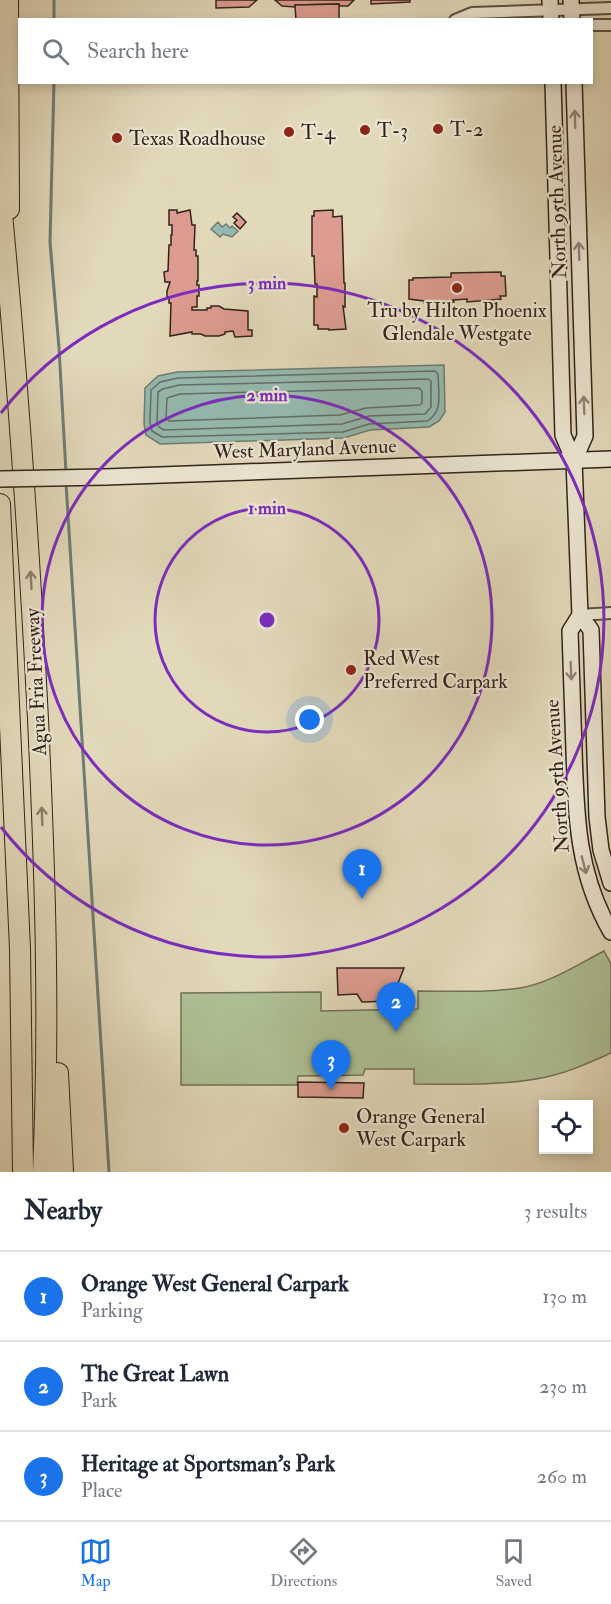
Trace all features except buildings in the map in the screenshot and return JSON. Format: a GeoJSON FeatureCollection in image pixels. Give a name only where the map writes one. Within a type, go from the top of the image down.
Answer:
{"type":"FeatureCollection","features":[{"type":"Feature","properties":{"kind":"highway"},"geometry":{"type":"LineString","coordinates":[[8,0],[9,286]]}},
{"type":"Feature","properties":{"kind":"highway","name":"Agua Fria Freeway"},"geometry":{"type":"LineString","coordinates":[[0,193],[30,559],[44,875],[46,1054],[44,1172]]}},
{"type":"Feature","properties":{"kind":"highway"},"geometry":{"type":"LineString","coordinates":[[0,504],[20,949],[23,1172]]}},
{"type":"Feature","properties":{"kind":"highway"},"geometry":{"type":"LineString","coordinates":[[0,713],[9,870],[11,1172]]}},
{"type":"Feature","properties":{"kind":"highway"},"geometry":{"type":"LineString","coordinates":[[44,875],[53,914],[63,1172]]}},
{"type":"Feature","properties":{"kind":"street"},"geometry":{"type":"LineString","coordinates":[[460,18],[472,13],[611,8]]}},
{"type":"Feature","properties":{"kind":"street"},"geometry":{"type":"LineString","coordinates":[[593,25],[611,25]]}},
{"type":"Feature","properties":{"kind":"street","name":"North 95th Avenue"},"geometry":{"type":"LineString","coordinates":[[553,84],[563,435],[574,461],[580,615],[591,630],[597,817],[602,850],[611,883]]}},
{"type":"Feature","properties":{"kind":"street","name":"North 95th Avenue"},"geometry":{"type":"LineString","coordinates":[[574,84],[585,436],[574,461]]}},
{"type":"Feature","properties":{"kind":"street","name":"West Maryland Avenue"},"geometry":{"type":"LineString","coordinates":[[0,479],[611,459]]}},
{"type":"Feature","properties":{"kind":"street"},"geometry":{"type":"LineString","coordinates":[[580,615],[611,613]]}},
{"type":"Feature","properties":{"kind":"street","name":"North 95th Avenue"},"geometry":{"type":"LineString","coordinates":[[580,615],[570,631],[576,817],[585,870],[611,932]]}},
{"type":"Feature","properties":{"kind":"green space"},"geometry":{"type":"Polygon","coordinates":[[[604,951],[611,964],[611,1053],[565,1072],[506,1083],[414,1084],[414,1069],[365,1069],[363,1075],[298,1076],[297,1085],[181,1085],[181,993],[321,992],[321,1011],[418,1009],[418,991],[507,990],[531,986],[553,978],[604,951]]]}},
{"type":"Feature","properties":{"kind":"water"},"geometry":{"type":"Polygon","coordinates":[[[218,222],[222,227],[226,224],[238,231],[232,237],[223,234],[220,237],[211,229],[218,222]]]}},
{"type":"Feature","properties":{"kind":"water"},"geometry":{"type":"Polygon","coordinates":[[[444,365],[445,412],[439,421],[429,427],[370,430],[344,438],[160,444],[146,435],[145,388],[158,376],[177,372],[444,365]]]}},
{"type":"Feature","properties":{"kind":"waterway"},"geometry":{"type":"LineString","coordinates":[[54,0],[54,18]]}},
{"type":"Feature","properties":{"kind":"waterway"},"geometry":{"type":"LineString","coordinates":[[54,84],[50,242],[66,473]]}},
{"type":"Feature","properties":{"kind":"waterway"},"geometry":{"type":"LineString","coordinates":[[66,483],[109,1172]]}},
{"type":"Feature","properties":{"kind":"place","name":"T-2"},"geometry":{"type":"Point","coordinates":[438,129]}},
{"type":"Feature","properties":{"kind":"place","name":"T-3"},"geometry":{"type":"Point","coordinates":[365,130]}},
{"type":"Feature","properties":{"kind":"place","name":"T-4"},"geometry":{"type":"Point","coordinates":[289,132]}},
{"type":"Feature","properties":{"kind":"place","name":"Texas Roadhouse"},"geometry":{"type":"Point","coordinates":[117,138]}},
{"type":"Feature","properties":{"kind":"place","name":"Tru by Hilton Phoenix Glendale Westgate"},"geometry":{"type":"Point","coordinates":[457,288]}},
{"type":"Feature","properties":{"kind":"place","name":"Red West Preferred Carpark"},"geometry":{"type":"Point","coordinates":[351,670]}},
{"type":"Feature","properties":{"kind":"place","name":"Orange West General Carpark"},"geometry":{"type":"Point","coordinates":[362,899]}},
{"type":"Feature","properties":{"kind":"place","name":"The Great Lawn"},"geometry":{"type":"Point","coordinates":[396,1032]}},
{"type":"Feature","properties":{"kind":"place","name":"Heritage at Sportsman's Park"},"geometry":{"type":"Point","coordinates":[331,1090]}},
{"type":"Feature","properties":{"kind":"place","name":"Orange General West Carpark"},"geometry":{"type":"Point","coordinates":[344,1128]}}]}
